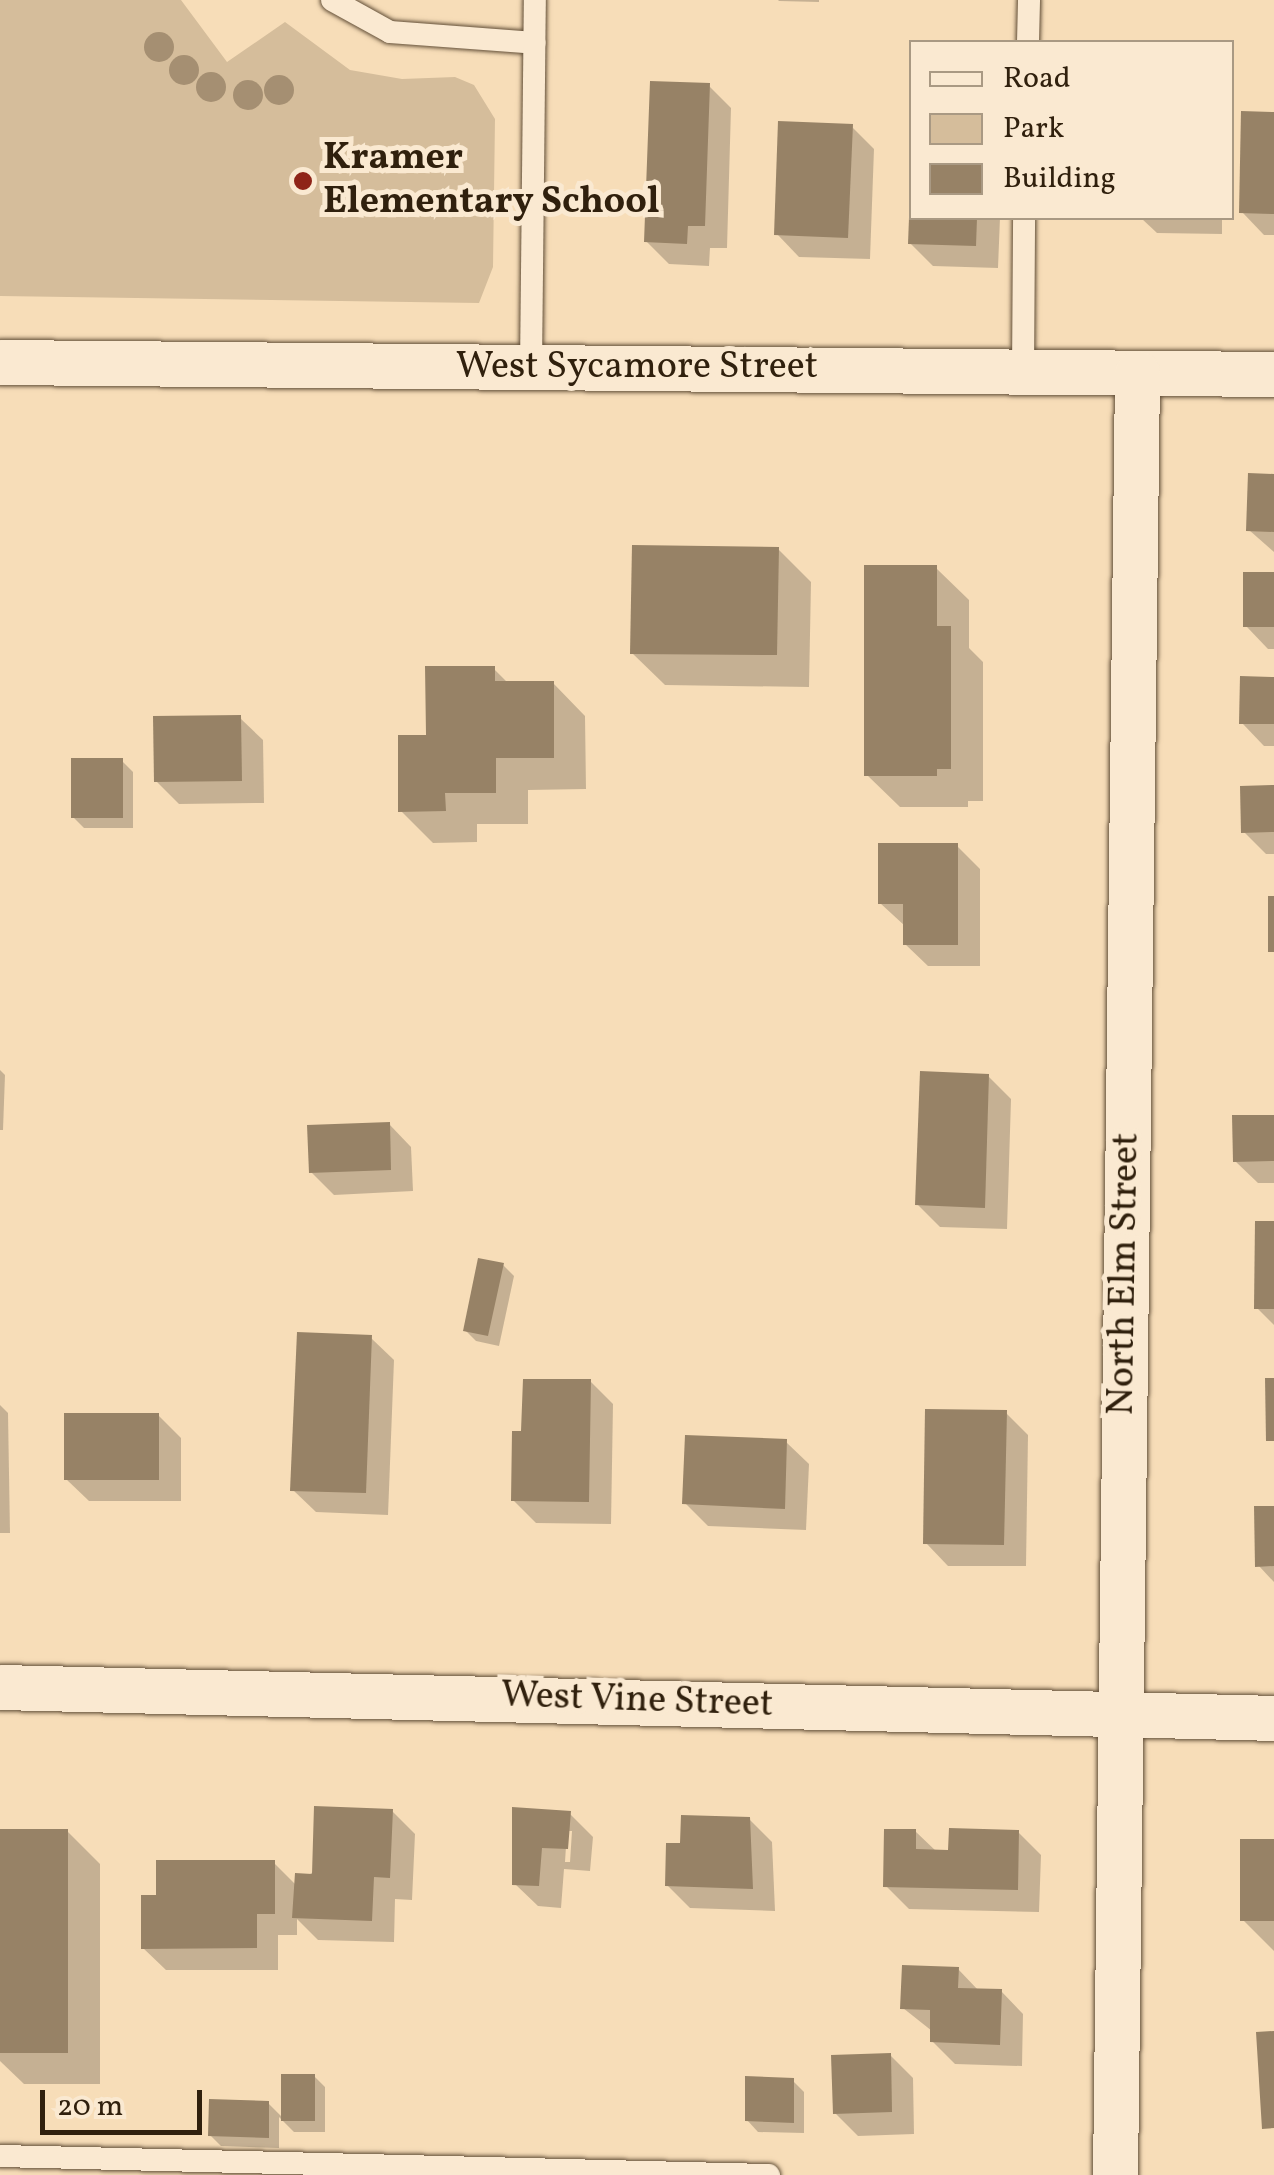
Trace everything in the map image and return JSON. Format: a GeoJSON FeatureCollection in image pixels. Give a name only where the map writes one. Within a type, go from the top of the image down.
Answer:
{"type":"FeatureCollection","features":[{"type":"Feature","properties":{"kind":"street","name":"West Sycamore Street"},"geometry":{"type":"LineString","coordinates":[[0,362],[1274,374]]}},
{"type":"Feature","properties":{"kind":"street","name":"North Elm Street"},"geometry":{"type":"LineString","coordinates":[[1115,2175],[1138,372]]}},
{"type":"Feature","properties":{"kind":"street","name":"West Vine Street"},"geometry":{"type":"LineString","coordinates":[[0,1687],[1274,1718]]}},
{"type":"Feature","properties":{"kind":"lane"},"geometry":{"type":"LineString","coordinates":[[332,0],[390,32],[535,44]]}},
{"type":"Feature","properties":{"kind":"lane"},"geometry":{"type":"LineString","coordinates":[[531,367],[535,0]]}},
{"type":"Feature","properties":{"kind":"lane"},"geometry":{"type":"LineString","coordinates":[[1028,40],[1029,0]]}},
{"type":"Feature","properties":{"kind":"lane"},"geometry":{"type":"LineString","coordinates":[[1023,372],[1024,220]]}},
{"type":"Feature","properties":{"kind":"lane"},"geometry":{"type":"LineString","coordinates":[[0,2156],[769,2175]]}},
{"type":"Feature","properties":{"kind":"green space"},"geometry":{"type":"Polygon","coordinates":[[[0,0],[181,0],[227,62],[285,22],[350,70],[402,79],[455,77],[474,85],[495,119],[493,267],[479,303],[0,296],[0,0]]]}},
{"type":"Feature","properties":{"kind":"building"},"geometry":{"type":"Polygon","coordinates":[[[650,81],[710,83],[705,226],[688,226],[687,244],[644,242],[650,81]]]}},
{"type":"Feature","properties":{"kind":"building"},"geometry":{"type":"Polygon","coordinates":[[[1241,111],[1274,112],[1274,214],[1239,213],[1241,111]]]}},
{"type":"Feature","properties":{"kind":"building"},"geometry":{"type":"Polygon","coordinates":[[[778,121],[853,124],[848,238],[774,235],[778,121]]]}},
{"type":"Feature","properties":{"kind":"building"},"geometry":{"type":"Polygon","coordinates":[[[909,218],[977,220],[976,246],[908,244],[909,218]]]}},
{"type":"Feature","properties":{"kind":"building"},"geometry":{"type":"Polygon","coordinates":[[[1248,473],[1274,474],[1274,532],[1246,531],[1248,473]]]}},
{"type":"Feature","properties":{"kind":"building"},"geometry":{"type":"Polygon","coordinates":[[[632,545],[779,547],[777,655],[630,654],[632,545]]]}},
{"type":"Feature","properties":{"kind":"building"},"geometry":{"type":"Polygon","coordinates":[[[864,565],[937,565],[937,626],[951,626],[951,769],[937,769],[937,776],[864,776],[864,565]]]}},
{"type":"Feature","properties":{"kind":"building"},"geometry":{"type":"Polygon","coordinates":[[[1243,572],[1274,572],[1274,627],[1243,627],[1243,572]]]}},
{"type":"Feature","properties":{"kind":"building"},"geometry":{"type":"Polygon","coordinates":[[[425,666],[495,666],[495,681],[554,681],[554,758],[496,758],[496,793],[445,793],[446,811],[398,812],[398,735],[426,735],[425,666]]]}},
{"type":"Feature","properties":{"kind":"building"},"geometry":{"type":"Polygon","coordinates":[[[1240,676],[1274,677],[1274,724],[1239,724],[1240,676]]]}},
{"type":"Feature","properties":{"kind":"building"},"geometry":{"type":"Polygon","coordinates":[[[241,715],[242,781],[154,782],[153,716],[241,715]]]}},
{"type":"Feature","properties":{"kind":"building"},"geometry":{"type":"Polygon","coordinates":[[[71,758],[123,758],[123,818],[71,818],[71,758]]]}},
{"type":"Feature","properties":{"kind":"building"},"geometry":{"type":"Polygon","coordinates":[[[1274,785],[1274,832],[1241,833],[1240,786],[1274,785]]]}},
{"type":"Feature","properties":{"kind":"building"},"geometry":{"type":"Polygon","coordinates":[[[878,843],[958,843],[958,945],[903,945],[903,904],[878,904],[878,843]]]}},
{"type":"Feature","properties":{"kind":"building"},"geometry":{"type":"Polygon","coordinates":[[[1268,896],[1274,896],[1274,952],[1268,952],[1268,896]]]}},
{"type":"Feature","properties":{"kind":"building"},"geometry":{"type":"Polygon","coordinates":[[[920,1071],[989,1074],[985,1208],[915,1205],[920,1071]]]}},
{"type":"Feature","properties":{"kind":"building"},"geometry":{"type":"Polygon","coordinates":[[[1232,1115],[1274,1115],[1274,1161],[1233,1162],[1232,1115]]]}},
{"type":"Feature","properties":{"kind":"building"},"geometry":{"type":"Polygon","coordinates":[[[390,1122],[391,1170],[309,1173],[307,1125],[390,1122]]]}},
{"type":"Feature","properties":{"kind":"building"},"geometry":{"type":"Polygon","coordinates":[[[1255,1221],[1274,1221],[1274,1309],[1254,1309],[1255,1221]]]}},
{"type":"Feature","properties":{"kind":"building"},"geometry":{"type":"Polygon","coordinates":[[[478,1258],[504,1263],[488,1336],[463,1331],[478,1258]]]}},
{"type":"Feature","properties":{"kind":"building"},"geometry":{"type":"Polygon","coordinates":[[[297,1332],[372,1335],[366,1493],[290,1491],[297,1332]]]}},
{"type":"Feature","properties":{"kind":"building"},"geometry":{"type":"Polygon","coordinates":[[[1265,1378],[1274,1378],[1274,1441],[1266,1441],[1265,1378]]]}},
{"type":"Feature","properties":{"kind":"building"},"geometry":{"type":"Polygon","coordinates":[[[523,1379],[591,1379],[589,1502],[511,1501],[512,1431],[521,1431],[523,1379]]]}},
{"type":"Feature","properties":{"kind":"building"},"geometry":{"type":"Polygon","coordinates":[[[925,1409],[1007,1410],[1004,1545],[923,1544],[925,1409]]]}},
{"type":"Feature","properties":{"kind":"building"},"geometry":{"type":"Polygon","coordinates":[[[64,1413],[159,1413],[159,1480],[64,1480],[64,1413]]]}},
{"type":"Feature","properties":{"kind":"building"},"geometry":{"type":"Polygon","coordinates":[[[685,1435],[787,1439],[785,1509],[682,1504],[685,1435]]]}},
{"type":"Feature","properties":{"kind":"building"},"geometry":{"type":"Polygon","coordinates":[[[1254,1506],[1274,1506],[1274,1566],[1255,1567],[1254,1506]]]}},
{"type":"Feature","properties":{"kind":"building"},"geometry":{"type":"Polygon","coordinates":[[[314,1806],[393,1809],[390,1878],[374,1877],[372,1921],[292,1918],[295,1873],[312,1874],[314,1806]]]}},
{"type":"Feature","properties":{"kind":"building"},"geometry":{"type":"Polygon","coordinates":[[[512,1807],[571,1811],[568,1849],[542,1848],[539,1886],[512,1885],[512,1807]]]}},
{"type":"Feature","properties":{"kind":"building"},"geometry":{"type":"Polygon","coordinates":[[[681,1815],[750,1817],[753,1889],[665,1886],[666,1843],[680,1843],[681,1815]]]}},
{"type":"Feature","properties":{"kind":"building"},"geometry":{"type":"Polygon","coordinates":[[[949,1828],[1019,1830],[1018,1890],[883,1887],[884,1829],[916,1829],[916,1849],[948,1850],[949,1828]]]}},
{"type":"Feature","properties":{"kind":"building"},"geometry":{"type":"Polygon","coordinates":[[[0,1829],[68,1829],[68,2053],[0,2053],[0,1829]]]}},
{"type":"Feature","properties":{"kind":"building"},"geometry":{"type":"Polygon","coordinates":[[[1240,1839],[1274,1839],[1274,1921],[1240,1921],[1240,1839]]]}},
{"type":"Feature","properties":{"kind":"building"},"geometry":{"type":"Polygon","coordinates":[[[156,1860],[275,1860],[275,1914],[257,1914],[257,1948],[141,1949],[141,1895],[156,1895],[156,1860]]]}},
{"type":"Feature","properties":{"kind":"building"},"geometry":{"type":"Polygon","coordinates":[[[902,1965],[959,1967],[958,1988],[1002,1989],[1000,2045],[930,2042],[930,2010],[900,2009],[902,1965]]]}},
{"type":"Feature","properties":{"kind":"building"},"geometry":{"type":"Polygon","coordinates":[[[1274,2031],[1274,2128],[1262,2129],[1256,2032],[1274,2031]]]}},
{"type":"Feature","properties":{"kind":"building"},"geometry":{"type":"Polygon","coordinates":[[[891,2053],[892,2112],[833,2114],[831,2055],[891,2053]]]}},
{"type":"Feature","properties":{"kind":"building"},"geometry":{"type":"Polygon","coordinates":[[[281,2074],[315,2074],[315,2121],[281,2121],[281,2074]]]}},
{"type":"Feature","properties":{"kind":"building"},"geometry":{"type":"Polygon","coordinates":[[[745,2076],[794,2078],[794,2123],[745,2121],[745,2076]]]}},
{"type":"Feature","properties":{"kind":"building"},"geometry":{"type":"Polygon","coordinates":[[[209,2099],[269,2101],[269,2138],[208,2136],[209,2099]]]}},
{"type":"Feature","properties":{"kind":"place","name":"Kramer Elementary School"},"geometry":{"type":"Point","coordinates":[303,181]}}]}
